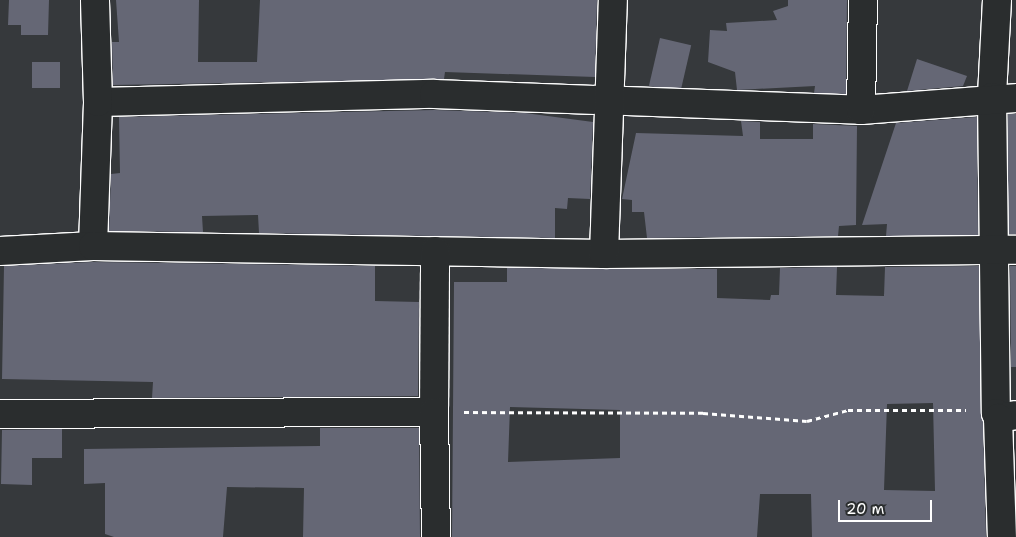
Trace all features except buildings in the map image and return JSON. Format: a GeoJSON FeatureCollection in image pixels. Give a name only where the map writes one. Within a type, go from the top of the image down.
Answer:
{"type":"FeatureCollection","features":[{"type":"Feature","properties":{"kind":"street"},"geometry":{"type":"LineString","coordinates":[[93,246],[98,102],[95,0]]}},
{"type":"Feature","properties":{"kind":"street"},"geometry":{"type":"LineString","coordinates":[[604,254],[611,100],[613,0]]}},
{"type":"Feature","properties":{"kind":"street"},"geometry":{"type":"LineString","coordinates":[[861,110],[863,0]]}},
{"type":"Feature","properties":{"kind":"street"},"geometry":{"type":"LineString","coordinates":[[997,0],[1004,98],[1005,250],[1002,537]]}},
{"type":"Feature","properties":{"kind":"street"},"geometry":{"type":"LineString","coordinates":[[98,102],[434,94],[861,110],[1004,98]]}},
{"type":"Feature","properties":{"kind":"street"},"geometry":{"type":"LineString","coordinates":[[0,252],[93,246],[604,254],[1005,250]]}},
{"type":"Feature","properties":{"kind":"street"},"geometry":{"type":"LineString","coordinates":[[435,251],[434,412],[436,537]]}},
{"type":"Feature","properties":{"kind":"street"},"geometry":{"type":"LineString","coordinates":[[0,414],[434,412]]}},
{"type":"Feature","properties":{"kind":"path"},"geometry":{"type":"LineString","coordinates":[[434,412],[704,413],[807,421],[848,410],[1003,415]]}}]}
